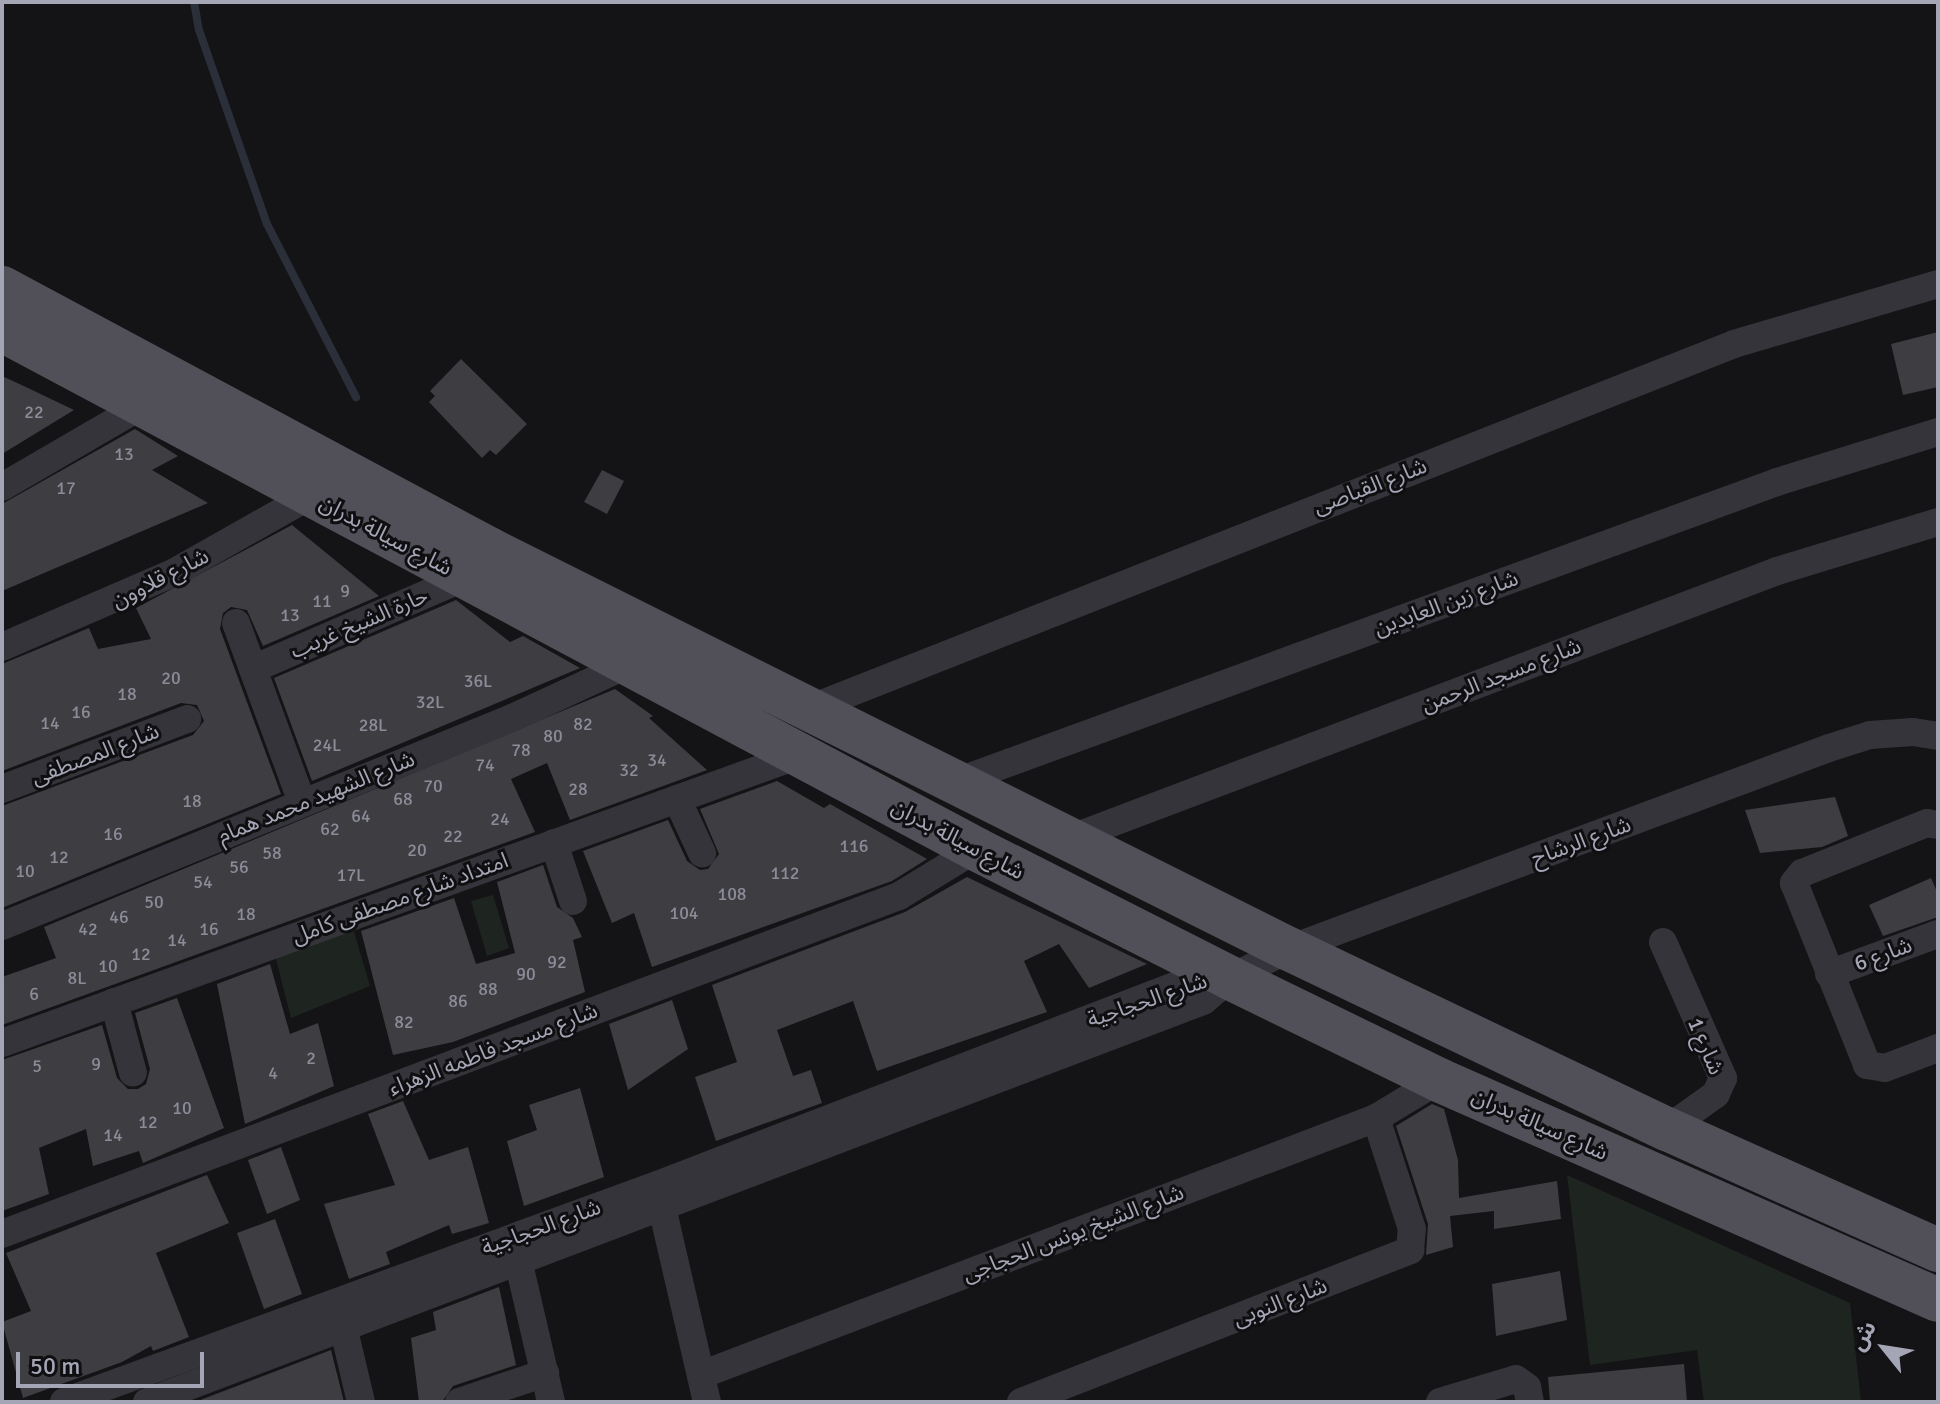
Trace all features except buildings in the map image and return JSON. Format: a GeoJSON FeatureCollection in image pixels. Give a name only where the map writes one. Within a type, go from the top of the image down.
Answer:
{"type":"FeatureCollection","features":[{"type":"Feature","properties":{"kind":"main road","name":"شارع سيالة بدران"},"geometry":{"type":"LineString","coordinates":[[2,288],[143,405],[976,849],[1439,1080],[1938,1300]]}},
{"type":"Feature","properties":{"kind":"main road","name":"شارع سيالة بدران"},"geometry":{"type":"LineString","coordinates":[[2,330],[84,353],[489,549],[1289,949],[1667,1129],[1938,1250]]}},
{"type":"Feature","properties":{"kind":"street","name":"شارع القباصى"},"geometry":{"type":"LineString","coordinates":[[809,709],[1734,344],[1938,284]]}},
{"type":"Feature","properties":{"kind":"street"},"geometry":{"type":"LineString","coordinates":[[2,487],[143,405]]}},
{"type":"Feature","properties":{"kind":"street","name":"شارع زين العابدين"},"geometry":{"type":"LineString","coordinates":[[956,782],[1777,482],[1938,432]]}},
{"type":"Feature","properties":{"kind":"street","name":"شارع قلاوون"},"geometry":{"type":"LineString","coordinates":[[2,647],[175,572],[311,495]]}},
{"type":"Feature","properties":{"kind":"street","name":"شارع مسجد الرحمن"},"geometry":{"type":"LineString","coordinates":[[1069,839],[1777,571],[1938,522]]}},
{"type":"Feature","properties":{"kind":"street","name":"حارة الشيخ غريب"},"geometry":{"type":"LineString","coordinates":[[253,669],[466,577]]}},
{"type":"Feature","properties":{"kind":"street"},"geometry":{"type":"LineString","coordinates":[[236,623],[302,802]]}},
{"type":"Feature","properties":{"kind":"street","name":"شارع الشهيد محمد همام"},"geometry":{"type":"LineString","coordinates":[[2,926],[512,718],[629,664]]}},
{"type":"Feature","properties":{"kind":"street","name":"شارع المصطفى"},"geometry":{"type":"LineString","coordinates":[[2,789],[187,719]]}},
{"type":"Feature","properties":{"kind":"street","name":"شارع الرشاح"},"geometry":{"type":"LineString","coordinates":[[1230,978],[1289,949],[1857,739],[1913,732],[1938,736]]}},
{"type":"Feature","properties":{"kind":"street","name":"امتداد شارع مصطفى كامل"},"geometry":{"type":"LineString","coordinates":[[2,1043],[799,755]]}},
{"type":"Feature","properties":{"kind":"street"},"geometry":{"type":"LineString","coordinates":[[677,799],[702,853]]}},
{"type":"Feature","properties":{"kind":"street"},"geometry":{"type":"LineString","coordinates":[[1938,825],[1927,823],[1796,876],[1796,889],[1867,1065],[1885,1068],[1938,1048]]}},
{"type":"Feature","properties":{"kind":"street"},"geometry":{"type":"LineString","coordinates":[[554,843],[573,901]]}},
{"type":"Feature","properties":{"kind":"street","name":"شارع مسجد فاطمه الزهراء"},"geometry":{"type":"LineString","coordinates":[[2,1234],[899,896],[976,849]]}},
{"type":"Feature","properties":{"kind":"street","name":"شارع 6"},"geometry":{"type":"LineString","coordinates":[[1829,974],[1938,934]]}},
{"type":"Feature","properties":{"kind":"street","name":"شارع 1"},"geometry":{"type":"LineString","coordinates":[[1663,942],[1723,1078],[1716,1094],[1667,1129]]}},
{"type":"Feature","properties":{"kind":"street","name":"شارع الحجاجية"},"geometry":{"type":"LineString","coordinates":[[147,1402],[340,1314],[659,1195],[1190,980],[1230,978]]}},
{"type":"Feature","properties":{"kind":"street"},"geometry":{"type":"LineString","coordinates":[[114,1002],[133,1073]]}},
{"type":"Feature","properties":{"kind":"street","name":"شارع الشيخ يونس الحجاجى"},"geometry":{"type":"LineString","coordinates":[[704,1388],[1376,1118],[1439,1080]]}},
{"type":"Feature","properties":{"kind":"street","name":"شارع النوبى"},"geometry":{"type":"LineString","coordinates":[[1021,1402],[1410,1250],[1412,1229],[1376,1118]]}},
{"type":"Feature","properties":{"kind":"street"},"geometry":{"type":"LineString","coordinates":[[659,1195],[704,1388]]}},
{"type":"Feature","properties":{"kind":"street","name":"شارع الحجاجية"},"geometry":{"type":"LineString","coordinates":[[64,1402],[518,1260],[659,1195]]}},
{"type":"Feature","properties":{"kind":"street"},"geometry":{"type":"LineString","coordinates":[[518,1260],[551,1402]]}},
{"type":"Feature","properties":{"kind":"street"},"geometry":{"type":"LineString","coordinates":[[340,1314],[361,1402]]}},
{"type":"Feature","properties":{"kind":"street"},"geometry":{"type":"LineString","coordinates":[[459,1402],[545,1373]]}},
{"type":"Feature","properties":{"kind":"street"},"geometry":{"type":"LineString","coordinates":[[1440,1402],[1516,1379],[1527,1387],[1530,1402]]}},
{"type":"Feature","properties":{"kind":"shaded area"},"geometry":{"type":"Polygon","coordinates":[[[493,895],[509,948],[487,956],[471,901],[493,895]]]}},
{"type":"Feature","properties":{"kind":"shaded area"},"geometry":{"type":"Polygon","coordinates":[[[352,925],[370,986],[291,1018],[275,955],[352,925]]]}},
{"type":"Feature","properties":{"kind":"shaded area"},"geometry":{"type":"Polygon","coordinates":[[[1567,1175],[1850,1303],[1861,1402],[1704,1402],[1697,1350],[1590,1365],[1567,1175]]]}},
{"type":"Feature","properties":{"kind":"waterway"},"geometry":{"type":"LineString","coordinates":[[194,2],[199,30],[267,224],[356,397]]}}]}
